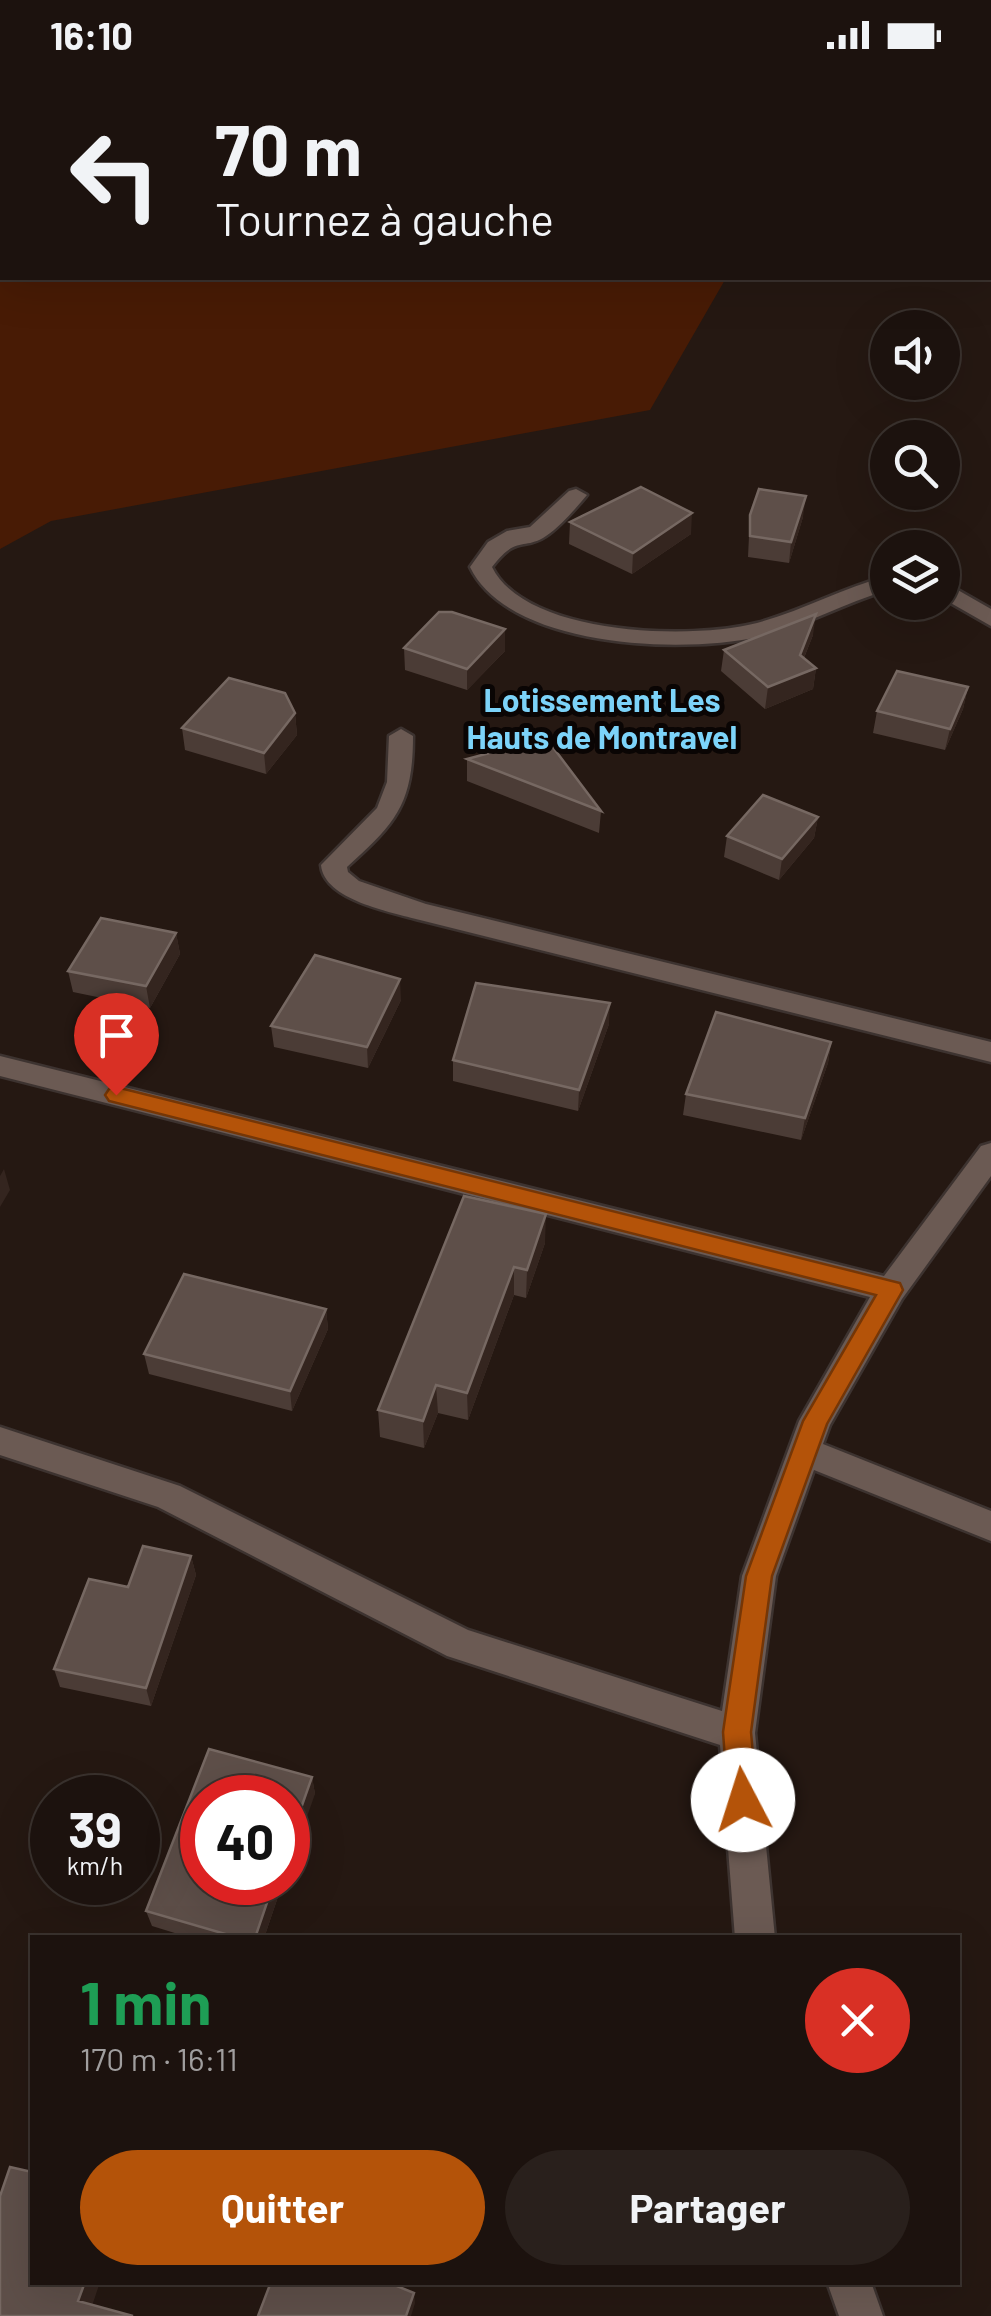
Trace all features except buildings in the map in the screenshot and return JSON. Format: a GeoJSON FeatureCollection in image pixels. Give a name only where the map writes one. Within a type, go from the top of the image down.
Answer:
{"type":"FeatureCollection","features":[{"type":"Feature","properties":{"kind":"street"},"geometry":{"type":"LineString","coordinates":[[576,496],[537,533],[514,536],[496,547],[480,567],[495,592],[590,632],[710,640],[756,630],[870,588]]}},
{"type":"Feature","properties":{"kind":"street"},"geometry":{"type":"LineString","coordinates":[[960,599],[991,619]]}},
{"type":"Feature","properties":{"kind":"street"},"geometry":{"type":"LineString","coordinates":[[401,736],[401,790],[386,816],[334,865],[335,876],[350,887],[420,911],[991,1052]]}},
{"type":"Feature","properties":{"kind":"street"},"geometry":{"type":"LineString","coordinates":[[0,1066],[891,1290]]}},
{"type":"Feature","properties":{"kind":"street"},"geometry":{"type":"LineString","coordinates":[[755,1935],[737,1732],[759,1576],[815,1421],[891,1290],[991,1154]]}},
{"type":"Feature","properties":{"kind":"street"},"geometry":{"type":"LineString","coordinates":[[0,1441],[168,1496],[460,1644],[737,1732]]}},
{"type":"Feature","properties":{"kind":"street"},"geometry":{"type":"LineString","coordinates":[[805,1450],[991,1526]]}},
{"type":"Feature","properties":{"kind":"street"},"geometry":{"type":"LineString","coordinates":[[850,2285],[860,2316]]}},
{"type":"Feature","properties":{"kind":"shaded area"},"geometry":{"type":"Polygon","coordinates":[[[0,280],[725,280],[650,410],[51,521],[0,549],[0,280]]]}},
{"type":"Feature","properties":{"kind":"district","name":"Lotissement Les Hauts de Montravel"},"geometry":{"type":"Point","coordinates":[602,718]}},
{"type":"Feature","properties":{"kind":"route"},"geometry":{"type":"LineString","coordinates":[[116,1095],[891,1290],[815,1421],[759,1576],[737,1732],[743,1800]]}}]}
